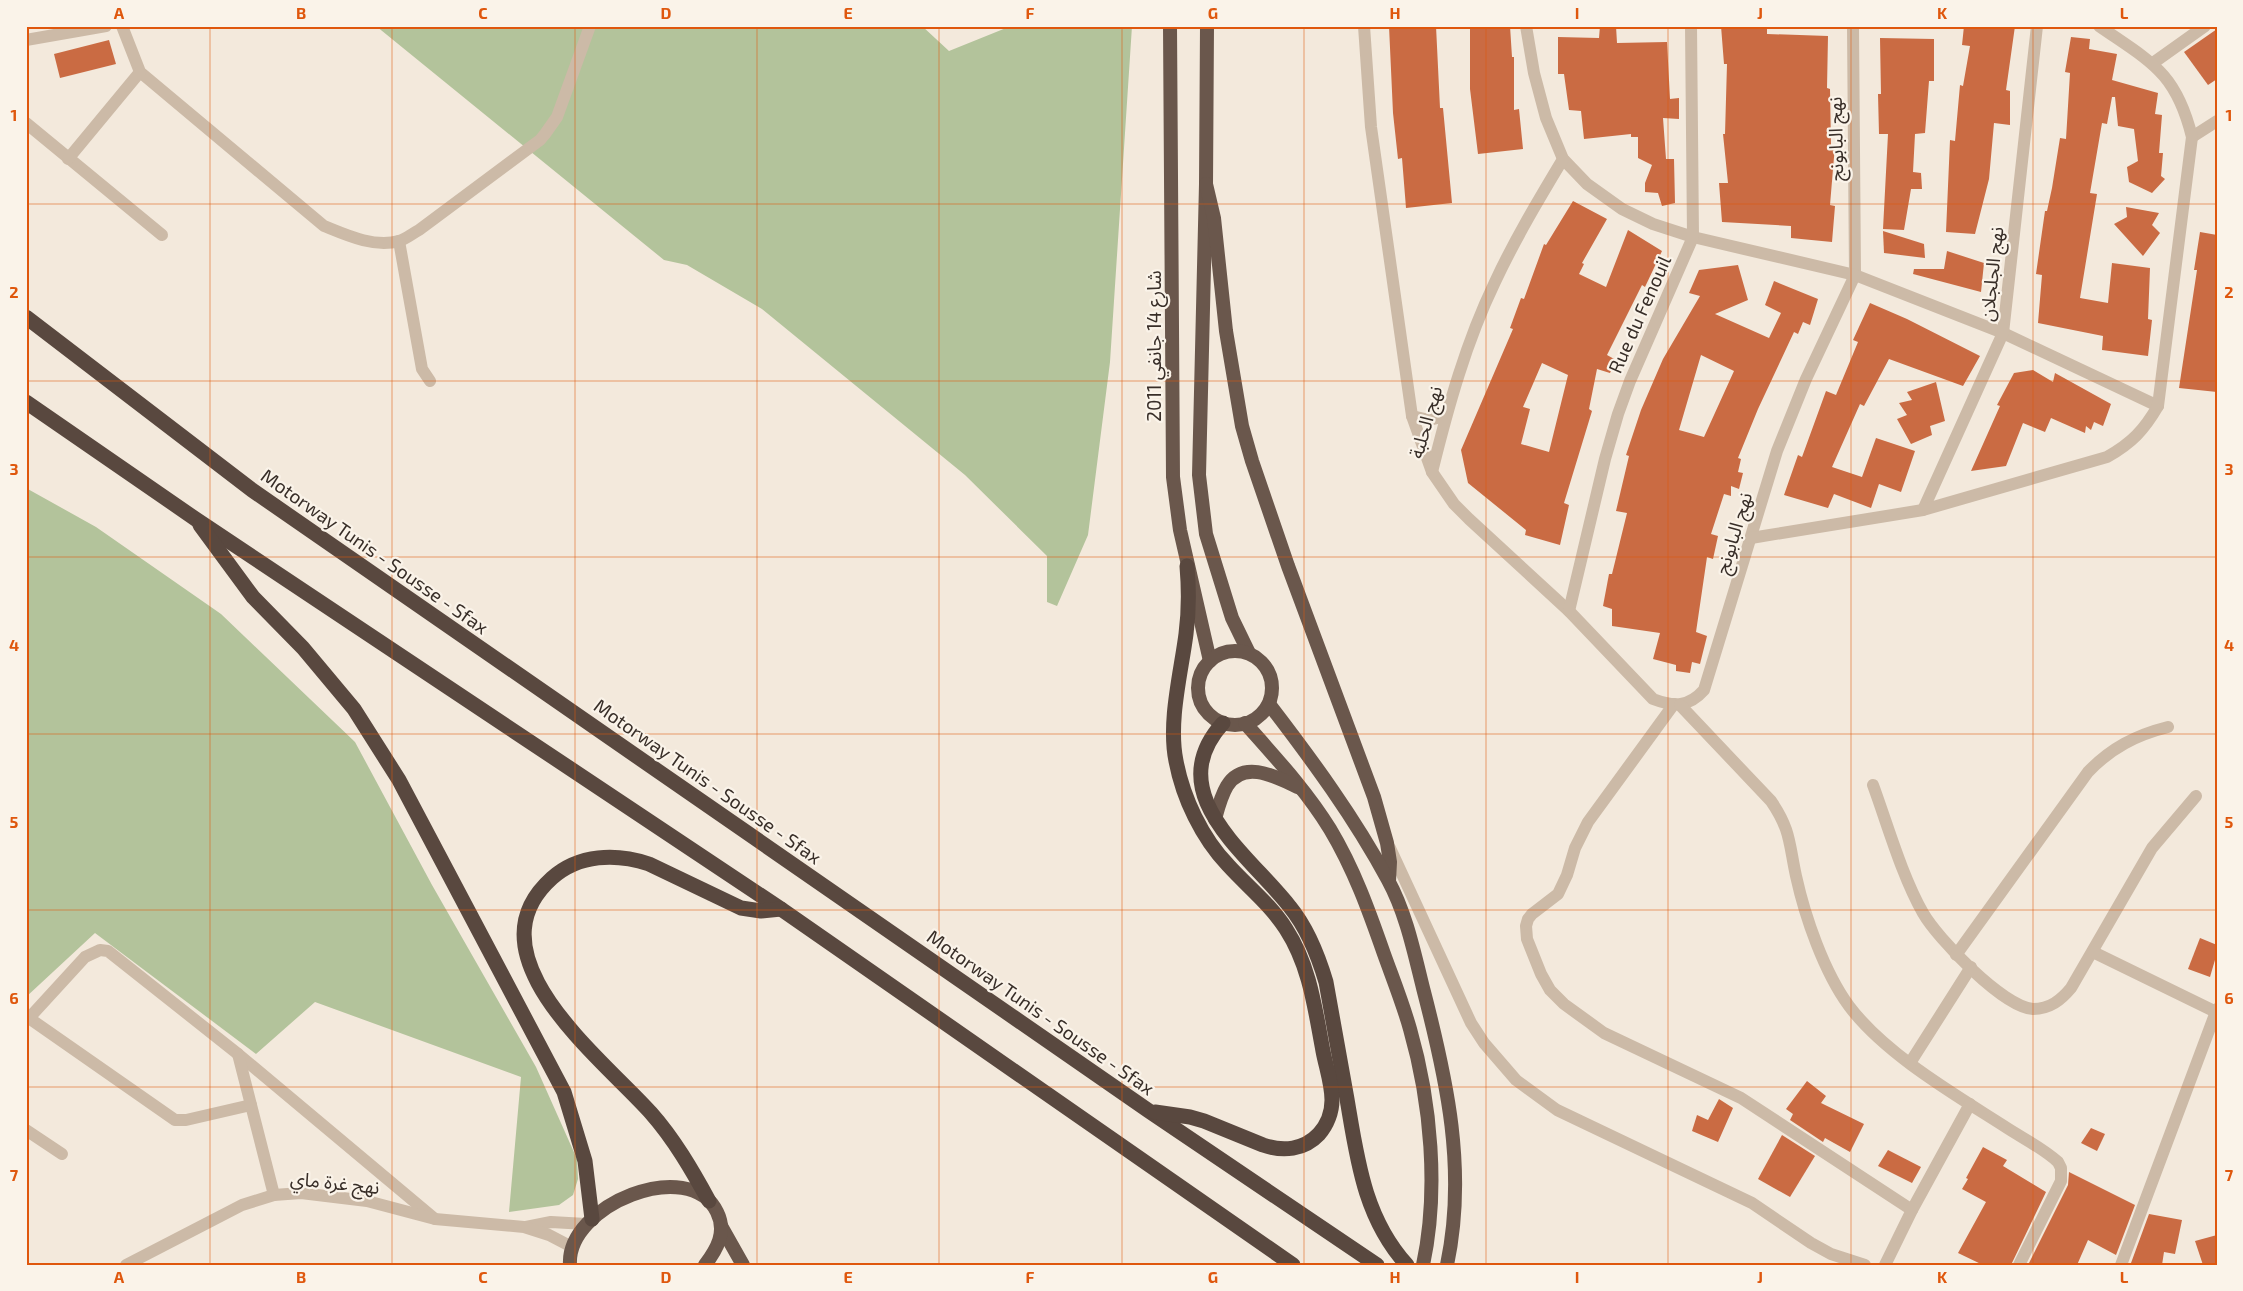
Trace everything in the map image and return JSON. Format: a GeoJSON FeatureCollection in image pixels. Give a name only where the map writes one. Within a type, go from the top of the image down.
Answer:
{"type":"FeatureCollection","features":[{"type":"Feature","properties":{"kind":"highway","name":"شارع 14 جانفي 2011"},"geometry":{"type":"LineString","coordinates":[[1170,26],[1173,477],[1180,530],[1210,661]]}},
{"type":"Feature","properties":{"kind":"highway"},"geometry":{"type":"LineString","coordinates":[[1207,26],[1206,184],[1199,448],[1201,502],[1206,534],[1228,606],[1249,653]]}},
{"type":"Feature","properties":{"kind":"highway"},"geometry":{"type":"LineString","coordinates":[[1206,184],[1214,218],[1228,341],[1242,426],[1288,566],[1374,797],[1387,843],[1390,862],[1389,881]]}},
{"type":"Feature","properties":{"kind":"highway","name":"Motorway Tunis - Sousse - Sfax"},"geometry":{"type":"LineString","coordinates":[[26,317],[252,490],[1149,1111],[1377,1265]]}},
{"type":"Feature","properties":{"kind":"highway"},"geometry":{"type":"LineString","coordinates":[[26,402],[197,520],[781,909],[1293,1265]]}},
{"type":"Feature","properties":{"kind":"highway"},"geometry":{"type":"LineString","coordinates":[[197,520],[214,546],[253,596],[303,648],[354,709],[399,780],[564,1092],[585,1161],[589,1222]]}},
{"type":"Feature","properties":{"kind":"highway"},"geometry":{"type":"LineString","coordinates":[[1149,1111],[1190,1117],[1263,1146],[1287,1149],[1299,1147],[1319,1134],[1326,1124],[1332,1100],[1309,981],[1297,949],[1275,914],[1226,863],[1204,833],[1186,794],[1176,762],[1174,730],[1188,609],[1188,566]]}},
{"type":"Feature","properties":{"kind":"highway"},"geometry":{"type":"LineString","coordinates":[[1228,651],[1249,653],[1260,660],[1268,669],[1272,680],[1269,704],[1255,719],[1245,723],[1234,724],[1214,718],[1206,710],[1198,690],[1203,670],[1210,661],[1228,651]]}},
{"type":"Feature","properties":{"kind":"highway"},"geometry":{"type":"LineString","coordinates":[[1269,704],[1352,819],[1389,881],[1400,907],[1415,954],[1442,1070],[1456,1163],[1456,1214],[1447,1265]]}},
{"type":"Feature","properties":{"kind":"highway"},"geometry":{"type":"LineString","coordinates":[[1223,722],[1208,744],[1201,768],[1204,793],[1215,819],[1224,833],[1290,906],[1316,950],[1326,982],[1363,1185],[1376,1220],[1407,1265]]}},
{"type":"Feature","properties":{"kind":"highway"},"geometry":{"type":"LineString","coordinates":[[1245,723],[1303,790],[1330,829],[1358,881],[1410,1028],[1419,1070],[1428,1130],[1431,1188],[1430,1226],[1423,1265]]}},
{"type":"Feature","properties":{"kind":"highway"},"geometry":{"type":"LineString","coordinates":[[1215,819],[1227,785],[1241,774],[1255,771],[1262,772],[1303,790]]}},
{"type":"Feature","properties":{"kind":"highway"},"geometry":{"type":"LineString","coordinates":[[743,1265],[695,1174],[665,1130],[592,1052],[538,986],[526,957],[526,925],[530,910],[537,896],[559,872],[587,859],[603,857],[618,857],[648,864],[741,908],[761,911],[781,909]]}},
{"type":"Feature","properties":{"kind":"highway"},"geometry":{"type":"LineString","coordinates":[[570,1265],[572,1247],[576,1236],[589,1222],[610,1205],[624,1198],[653,1189],[668,1188],[693,1191],[709,1201]]}},
{"type":"Feature","properties":{"kind":"highway"},"geometry":{"type":"LineString","coordinates":[[706,1265],[718,1246],[721,1226]]}},
{"type":"Feature","properties":{"kind":"street"},"geometry":{"type":"LineString","coordinates":[[26,40],[106,26]]}},
{"type":"Feature","properties":{"kind":"street"},"geometry":{"type":"LineString","coordinates":[[122,26],[140,72],[324,226],[355,239],[399,241],[420,230],[540,140],[557,117],[590,26]]}},
{"type":"Feature","properties":{"kind":"street","name":"نهج الحلبة"},"geometry":{"type":"LineString","coordinates":[[1364,26],[1371,127],[1412,416],[1432,472]]}},
{"type":"Feature","properties":{"kind":"street"},"geometry":{"type":"LineString","coordinates":[[1526,26],[1534,73],[1546,118],[1563,159],[1587,184],[1622,209],[1653,224],[1693,237],[1855,275],[2003,333],[2158,406]]}},
{"type":"Feature","properties":{"kind":"street","name":"Rue du Fenouil"},"geometry":{"type":"LineString","coordinates":[[1569,611],[1605,459],[1618,414],[1630,381],[1693,237],[1691,26]]}},
{"type":"Feature","properties":{"kind":"street","name":"نهج البابونج"},"geometry":{"type":"LineString","coordinates":[[1677,704],[1695,700],[1704,690],[1777,451],[1806,379],[1855,275],[1853,26]]}},
{"type":"Feature","properties":{"kind":"street","name":"نهج الجلجلان"},"geometry":{"type":"LineString","coordinates":[[1923,510],[2003,333],[2037,26]]}},
{"type":"Feature","properties":{"kind":"street"},"geometry":{"type":"LineString","coordinates":[[1751,538],[1923,510],[2107,457],[2124,447],[2140,433],[2158,406],[2192,137],[2185,110],[2173,87],[2153,63],[2099,26]]}},
{"type":"Feature","properties":{"kind":"street"},"geometry":{"type":"LineString","coordinates":[[2153,63],[2205,26]]}},
{"type":"Feature","properties":{"kind":"street"},"geometry":{"type":"LineString","coordinates":[[68,159],[140,72]]}},
{"type":"Feature","properties":{"kind":"street"},"geometry":{"type":"LineString","coordinates":[[2192,137],[2217,121]]}},
{"type":"Feature","properties":{"kind":"street"},"geometry":{"type":"LineString","coordinates":[[26,123],[162,235]]}},
{"type":"Feature","properties":{"kind":"street","name":"نهج الحلبة"},"geometry":{"type":"LineString","coordinates":[[1432,472],[1446,416],[1468,348],[1494,283],[1526,220],[1563,159]]}},
{"type":"Feature","properties":{"kind":"street"},"geometry":{"type":"LineString","coordinates":[[399,241],[422,369],[430,381]]}},
{"type":"Feature","properties":{"kind":"street"},"geometry":{"type":"LineString","coordinates":[[1412,416],[1429,420],[1446,416]]}},
{"type":"Feature","properties":{"kind":"street"},"geometry":{"type":"LineString","coordinates":[[1432,472],[1454,504],[1569,611],[1653,699],[1665,704],[1677,704],[1771,801],[1784,819],[1796,877],[1817,944],[1831,976],[1849,1005],[1867,1026],[1910,1063],[2053,1158],[2061,1168],[2061,1181],[2020,1265]]}},
{"type":"Feature","properties":{"kind":"street"},"geometry":{"type":"LineString","coordinates":[[1677,704],[1591,817],[1575,848],[1567,875],[1558,894],[1532,914],[1528,920],[1526,926],[1527,939],[1541,974],[1550,990],[1564,1004],[1604,1033],[1742,1098],[1912,1210]]}},
{"type":"Feature","properties":{"kind":"street"},"geometry":{"type":"LineString","coordinates":[[1956,955],[2088,772],[2120,745],[2135,737],[2168,727]]}},
{"type":"Feature","properties":{"kind":"street"},"geometry":{"type":"LineString","coordinates":[[1873,785],[1915,896],[1932,926],[1956,955],[2006,998],[2019,1006],[2033,1009],[2048,1006],[2061,999],[2071,988],[2152,848],[2196,796]]}},
{"type":"Feature","properties":{"kind":"street"},"geometry":{"type":"LineString","coordinates":[[1387,843],[1471,1022],[1484,1043],[1516,1080],[1558,1110],[1752,1203],[1811,1243],[1831,1254],[1865,1265]]}},
{"type":"Feature","properties":{"kind":"street"},"geometry":{"type":"LineString","coordinates":[[251,1105],[186,1120],[175,1120],[28,1016],[85,956],[100,950],[108,951],[238,1054],[435,1219]]}},
{"type":"Feature","properties":{"kind":"street"},"geometry":{"type":"LineString","coordinates":[[2093,952],[2216,1010],[2121,1265]]}},
{"type":"Feature","properties":{"kind":"street"},"geometry":{"type":"LineString","coordinates":[[1910,1063],[1971,967]]}},
{"type":"Feature","properties":{"kind":"street"},"geometry":{"type":"LineString","coordinates":[[238,1054],[274,1195]]}},
{"type":"Feature","properties":{"kind":"street"},"geometry":{"type":"LineString","coordinates":[[1885,1265],[1912,1210],[1970,1104]]}},
{"type":"Feature","properties":{"kind":"street"},"geometry":{"type":"LineString","coordinates":[[26,1130],[62,1154]]}},
{"type":"Feature","properties":{"kind":"street","name":"نهج غرة ماي"},"geometry":{"type":"LineString","coordinates":[[126,1265],[242,1205],[274,1195],[301,1194],[367,1201],[435,1219],[524,1227],[549,1235],[572,1247]]}},
{"type":"Feature","properties":{"kind":"street","name":"نهج غرة ماي"},"geometry":{"type":"LineString","coordinates":[[524,1227],[551,1222],[589,1222]]}},
{"type":"Feature","properties":{"kind":"green space"},"geometry":{"type":"Polygon","coordinates":[[[376,26],[922,26],[949,51],[1011,26],[1132,26],[1110,362],[1088,535],[1057,606],[1047,602],[1047,556],[965,475],[762,309],[687,265],[664,260],[376,26]]]}},
{"type":"Feature","properties":{"kind":"green space"},"geometry":{"type":"Polygon","coordinates":[[[26,488],[96,527],[221,614],[355,742],[432,885],[536,1067],[577,1159],[578,1179],[573,1195],[559,1205],[509,1212],[521,1077],[315,1002],[256,1054],[95,933],[26,997],[26,488]]]}},
{"type":"Feature","properties":{"kind":"building"},"geometry":{"type":"Polygon","coordinates":[[[1389,26],[1436,26],[1440,108],[1443,108],[1452,203],[1406,208],[1402,158],[1398,159],[1393,113],[1389,26]]]}},
{"type":"Feature","properties":{"kind":"building"},"geometry":{"type":"Polygon","coordinates":[[[1470,26],[1510,26],[1512,57],[1514,57],[1514,110],[1519,109],[1523,149],[1478,154],[1470,89],[1470,26]]]}},
{"type":"Feature","properties":{"kind":"building"},"geometry":{"type":"Polygon","coordinates":[[[1600,26],[1616,26],[1617,43],[1667,42],[1670,99],[1679,98],[1679,119],[1663,118],[1666,159],[1674,159],[1675,203],[1662,206],[1658,193],[1645,192],[1645,183],[1652,165],[1638,158],[1638,137],[1631,137],[1631,134],[1584,139],[1581,111],[1569,110],[1564,74],[1558,74],[1558,37],[1599,38],[1600,26]]]}},
{"type":"Feature","properties":{"kind":"building"},"geometry":{"type":"Polygon","coordinates":[[[1721,26],[1767,26],[1767,34],[1828,36],[1827,88],[1830,89],[1831,145],[1835,145],[1830,205],[1835,206],[1832,242],[1791,238],[1791,226],[1722,222],[1719,183],[1728,183],[1723,134],[1725,134],[1727,64],[1724,64],[1721,26]]]}},
{"type":"Feature","properties":{"kind":"building"},"geometry":{"type":"Polygon","coordinates":[[[1964,26],[2015,26],[2006,90],[2010,91],[2010,125],[1994,123],[1989,179],[1975,234],[1946,232],[1950,140],[1955,141],[1960,85],[1963,86],[1970,46],[1962,45],[1964,26]]]}},
{"type":"Feature","properties":{"kind":"building"},"geometry":{"type":"Polygon","coordinates":[[[2217,29],[2217,79],[2208,85],[2184,52],[2217,29]]]}},
{"type":"Feature","properties":{"kind":"building"},"geometry":{"type":"Polygon","coordinates":[[[2071,37],[2090,39],[2089,49],[2117,54],[2112,80],[2158,93],[2155,114],[2162,115],[2159,153],[2163,153],[2161,176],[2165,179],[2152,193],[2129,182],[2127,167],[2138,161],[2134,129],[2118,126],[2115,97],[2112,97],[2107,124],[2102,123],[2090,193],[2097,194],[2080,298],[2108,303],[2112,263],[2150,268],[2148,319],[2152,320],[2148,356],[2102,350],[2103,336],[2038,323],[2042,275],[2036,274],[2045,211],[2047,211],[2052,188],[2060,138],[2066,139],[2070,73],[2065,72],[2071,37]]]}},
{"type":"Feature","properties":{"kind":"building"},"geometry":{"type":"Polygon","coordinates":[[[1880,38],[1934,39],[1934,81],[1929,81],[1925,133],[1915,134],[1913,172],[1921,173],[1922,189],[1911,189],[1904,230],[1883,229],[1888,134],[1879,134],[1878,94],[1881,94],[1880,38]]]}},
{"type":"Feature","properties":{"kind":"building"},"geometry":{"type":"Polygon","coordinates":[[[109,40],[116,64],[60,78],[54,54],[109,40]]]}},
{"type":"Feature","properties":{"kind":"building"},"geometry":{"type":"Polygon","coordinates":[[[1573,201],[1607,219],[1582,263],[1584,264],[1579,274],[1606,287],[1628,230],[1662,251],[1645,287],[1642,285],[1607,355],[1616,360],[1610,373],[1597,369],[1589,409],[1592,411],[1564,503],[1569,505],[1560,545],[1525,535],[1526,530],[1468,483],[1461,450],[1513,329],[1510,328],[1521,298],[1524,299],[1544,244],[1546,245],[1573,201]],[[1542,363],[1523,407],[1530,409],[1521,444],[1549,452],[1568,375],[1542,363]]]}},
{"type":"Feature","properties":{"kind":"building"},"geometry":{"type":"Polygon","coordinates":[[[2126,207],[2159,213],[2152,225],[2160,233],[2143,256],[2114,224],[2127,217],[2126,207]]]}},
{"type":"Feature","properties":{"kind":"building"},"geometry":{"type":"Polygon","coordinates":[[[1883,231],[1924,244],[1925,258],[1884,253],[1883,231]]]}},
{"type":"Feature","properties":{"kind":"building"},"geometry":{"type":"Polygon","coordinates":[[[2200,232],[2217,235],[2217,392],[2179,388],[2197,270],[2194,270],[2200,232]]]}},
{"type":"Feature","properties":{"kind":"building"},"geometry":{"type":"Polygon","coordinates":[[[1947,251],[1984,263],[1981,292],[1913,274],[1914,269],[1944,269],[1947,251]]]}},
{"type":"Feature","properties":{"kind":"building"},"geometry":{"type":"Polygon","coordinates":[[[1738,265],[1748,300],[1715,314],[1769,338],[1781,313],[1765,305],[1774,281],[1818,299],[1810,325],[1803,322],[1798,334],[1794,332],[1758,409],[1738,458],[1741,459],[1738,472],[1743,473],[1739,489],[1731,486],[1731,496],[1724,494],[1711,534],[1718,536],[1713,559],[1707,557],[1696,632],[1707,636],[1700,664],[1692,662],[1690,673],[1676,671],[1676,665],[1653,659],[1660,633],[1612,626],[1612,609],[1603,606],[1609,574],[1612,574],[1627,513],[1616,511],[1629,456],[1626,455],[1641,410],[1663,359],[1700,296],[1689,293],[1699,270],[1738,265]],[[1701,355],[1679,430],[1704,437],[1734,371],[1701,355]]]}},
{"type":"Feature","properties":{"kind":"building"},"geometry":{"type":"Polygon","coordinates":[[[1870,303],[1907,319],[1980,356],[1963,386],[1889,359],[1864,406],[1860,404],[1832,467],[1862,477],[1876,438],[1915,451],[1901,492],[1879,484],[1871,508],[1834,494],[1828,508],[1784,495],[1798,455],[1802,457],[1826,391],[1836,395],[1858,342],[1853,340],[1870,303]]]}},
{"type":"Feature","properties":{"kind":"building"},"geometry":{"type":"Polygon","coordinates":[[[2033,370],[2053,382],[2055,373],[2111,404],[2103,426],[2094,422],[2091,430],[2086,426],[2085,433],[2051,418],[2045,432],[2023,423],[2006,466],[1971,471],[2000,406],[1997,405],[2014,373],[2033,370]]]}},
{"type":"Feature","properties":{"kind":"building"},"geometry":{"type":"Polygon","coordinates":[[[1936,382],[1945,421],[1930,426],[1932,435],[1911,444],[1897,419],[1907,415],[1899,403],[1912,400],[1907,392],[1936,382]]]}},
{"type":"Feature","properties":{"kind":"building"},"geometry":{"type":"Polygon","coordinates":[[[2200,938],[2217,945],[2217,953],[2210,977],[2188,969],[2200,938]]]}},
{"type":"Feature","properties":{"kind":"building"},"geometry":{"type":"Polygon","coordinates":[[[1807,1081],[1826,1096],[1821,1103],[1864,1124],[1850,1152],[1825,1138],[1823,1142],[1790,1120],[1793,1114],[1786,1109],[1807,1081]]]}},
{"type":"Feature","properties":{"kind":"building"},"geometry":{"type":"Polygon","coordinates":[[[1719,1099],[1733,1108],[1718,1142],[1692,1131],[1697,1115],[1708,1120],[1719,1099]]]}},
{"type":"Feature","properties":{"kind":"building"},"geometry":{"type":"Polygon","coordinates":[[[2091,1128],[2105,1134],[2097,1151],[2081,1143],[2091,1128]]]}},
{"type":"Feature","properties":{"kind":"building"},"geometry":{"type":"Polygon","coordinates":[[[1782,1135],[1815,1156],[1790,1197],[1758,1179],[1782,1135]]]}},
{"type":"Feature","properties":{"kind":"building"},"geometry":{"type":"Polygon","coordinates":[[[1983,1147],[2007,1160],[2003,1166],[2046,1192],[2011,1265],[1983,1265],[1958,1253],[1986,1202],[1962,1189],[1983,1147]]]}},
{"type":"Feature","properties":{"kind":"building"},"geometry":{"type":"Polygon","coordinates":[[[1888,1150],[1921,1167],[1912,1183],[1878,1166],[1888,1150]]]}},
{"type":"Feature","properties":{"kind":"building"},"geometry":{"type":"Polygon","coordinates":[[[2069,1172],[2135,1205],[2116,1255],[2088,1240],[2077,1265],[2028,1265],[2068,1185],[2069,1172]]]}},
{"type":"Feature","properties":{"kind":"building"},"geometry":{"type":"Polygon","coordinates":[[[2149,1214],[2182,1220],[2175,1254],[2164,1252],[2162,1265],[2135,1265],[2131,1263],[2149,1214]]]}},
{"type":"Feature","properties":{"kind":"building"},"geometry":{"type":"Polygon","coordinates":[[[2217,1235],[2217,1265],[2203,1265],[2195,1241],[2217,1235]]]}}]}
